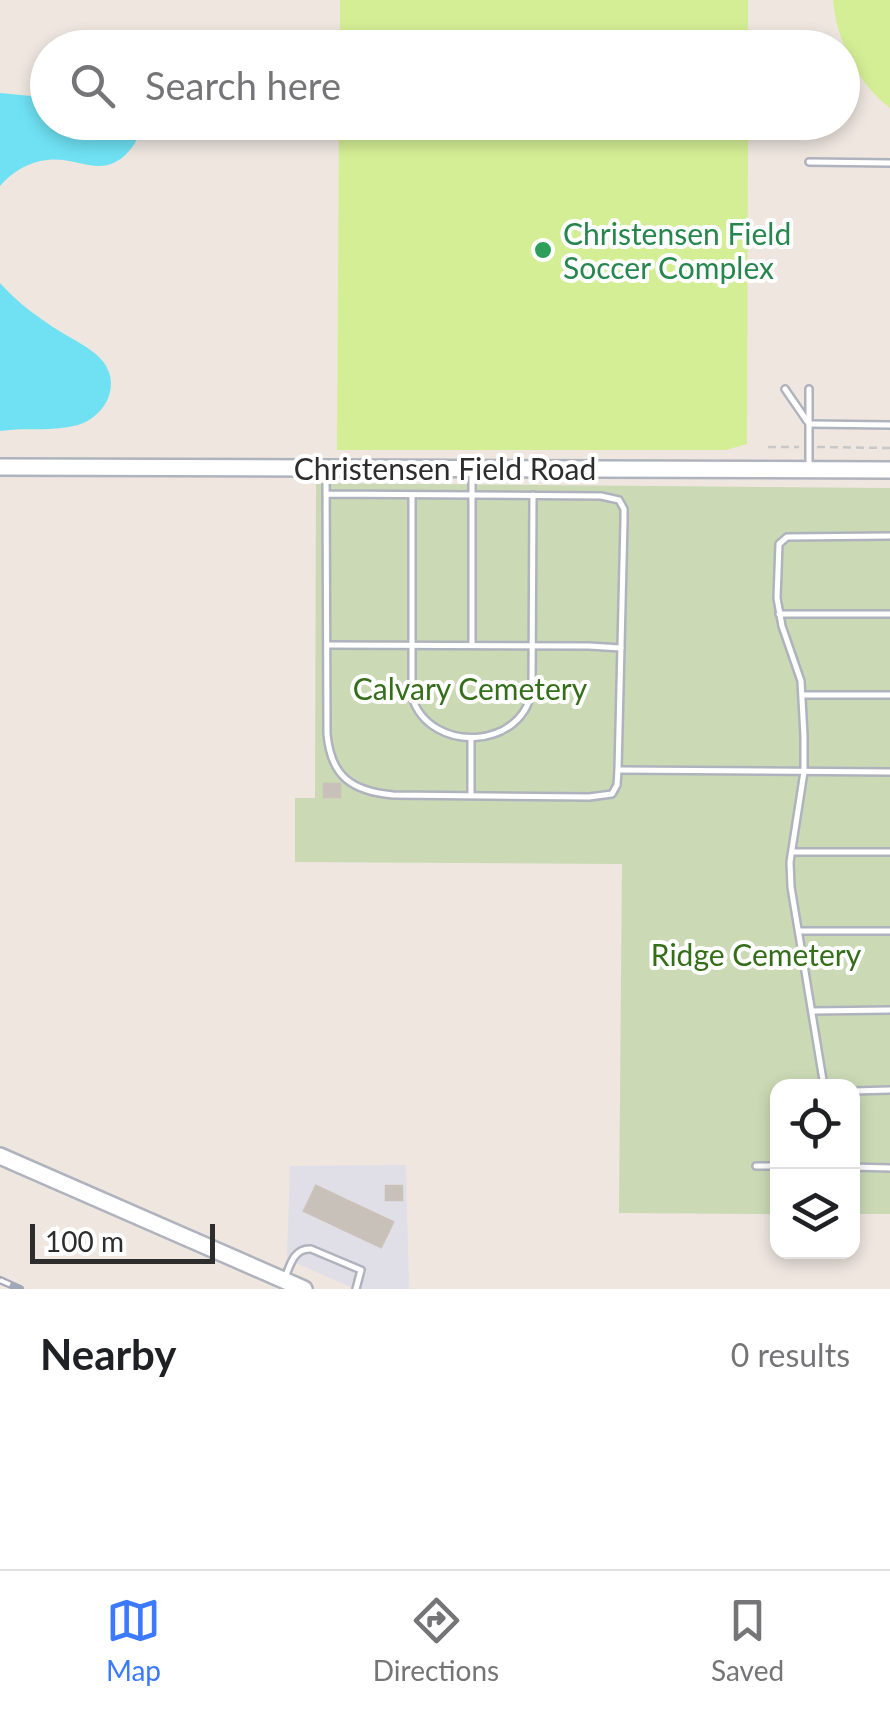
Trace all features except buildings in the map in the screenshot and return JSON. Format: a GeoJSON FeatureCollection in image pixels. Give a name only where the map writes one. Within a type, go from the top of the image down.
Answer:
{"type":"FeatureCollection","features":[{"type":"Feature","properties":{"kind":"street","name":"Christensen Field Road"},"geometry":{"type":"LineString","coordinates":[[0,467],[890,470]]}},
{"type":"Feature","properties":{"kind":"street"},"geometry":{"type":"LineString","coordinates":[[0,1156],[304,1289]]}},
{"type":"Feature","properties":{"kind":"lane"},"geometry":{"type":"LineString","coordinates":[[809,162],[890,163]]}},
{"type":"Feature","properties":{"kind":"lane"},"geometry":{"type":"LineString","coordinates":[[785,389],[809,424]]}},
{"type":"Feature","properties":{"kind":"lane"},"geometry":{"type":"LineString","coordinates":[[808,470],[809,390]]}},
{"type":"Feature","properties":{"kind":"lane"},"geometry":{"type":"LineString","coordinates":[[809,424],[890,425]]}},
{"type":"Feature","properties":{"kind":"lane"},"geometry":{"type":"LineString","coordinates":[[326,468],[326,494],[328,645],[327,739],[332,761],[344,778],[359,788],[382,794],[607,796],[615,790],[622,504],[608,496],[326,494]]}},
{"type":"Feature","properties":{"kind":"lane"},"geometry":{"type":"LineString","coordinates":[[472,469],[472,645]]}},
{"type":"Feature","properties":{"kind":"lane"},"geometry":{"type":"LineString","coordinates":[[412,494],[410,688],[417,711],[428,724],[441,732],[470,738],[506,729],[524,714],[531,695],[532,495]]}},
{"type":"Feature","properties":{"kind":"lane"},"geometry":{"type":"LineString","coordinates":[[823,1079],[791,887],[804,772],[803,695],[799,669],[779,614],[777,557],[781,541],[794,536],[890,536]]}},
{"type":"Feature","properties":{"kind":"lane"},"geometry":{"type":"LineString","coordinates":[[779,614],[890,614]]}},
{"type":"Feature","properties":{"kind":"lane"},"geometry":{"type":"LineString","coordinates":[[328,645],[621,648]]}},
{"type":"Feature","properties":{"kind":"lane"},"geometry":{"type":"LineString","coordinates":[[803,695],[890,695]]}},
{"type":"Feature","properties":{"kind":"lane"},"geometry":{"type":"LineString","coordinates":[[470,738],[471,796]]}},
{"type":"Feature","properties":{"kind":"lane"},"geometry":{"type":"LineString","coordinates":[[618,770],[890,772]]}},
{"type":"Feature","properties":{"kind":"lane"},"geometry":{"type":"LineString","coordinates":[[792,852],[890,852]]}},
{"type":"Feature","properties":{"kind":"lane"},"geometry":{"type":"LineString","coordinates":[[798,930],[890,931]]}},
{"type":"Feature","properties":{"kind":"lane"},"geometry":{"type":"LineString","coordinates":[[812,1011],[890,1010]]}},
{"type":"Feature","properties":{"kind":"lane"},"geometry":{"type":"LineString","coordinates":[[860,1090],[890,1090]]}},
{"type":"Feature","properties":{"kind":"lane"},"geometry":{"type":"LineString","coordinates":[[756,1166],[770,1166]]}},
{"type":"Feature","properties":{"kind":"lane"},"geometry":{"type":"LineString","coordinates":[[860,1167],[890,1168]]}},
{"type":"Feature","properties":{"kind":"lane"},"geometry":{"type":"LineString","coordinates":[[284,1280],[297,1253],[304,1248],[361,1270],[356,1289]]}},
{"type":"Feature","properties":{"kind":"path"},"geometry":{"type":"LineString","coordinates":[[768,447],[890,448]]}},
{"type":"Feature","properties":{"kind":"shaded area"},"geometry":{"type":"Polygon","coordinates":[[[406,1165],[409,1289],[355,1289],[287,1259],[290,1166],[406,1165]]]}},
{"type":"Feature","properties":{"kind":"green space"},"geometry":{"type":"Polygon","coordinates":[[[340,0],[748,0],[748,30],[340,30],[340,0]]]}},
{"type":"Feature","properties":{"kind":"green space"},"geometry":{"type":"Polygon","coordinates":[[[833,0],[890,0],[890,108],[860,75],[860,30],[839,30],[833,0]]]}},
{"type":"Feature","properties":{"kind":"green space","name":"Christensen Field Soccer Complex"},"geometry":{"type":"Polygon","coordinates":[[[339,140],[748,140],[747,444],[726,450],[337,450],[339,140]]]}},
{"type":"Feature","properties":{"kind":"green space","name":"Ridge Cemetery"},"geometry":{"type":"Polygon","coordinates":[[[316,483],[890,488],[890,1214],[860,1214],[860,1079],[770,1079],[770,1214],[619,1213],[622,864],[295,862],[295,798],[315,798],[316,483]]]}},
{"type":"Feature","properties":{"kind":"water"},"geometry":{"type":"Polygon","coordinates":[[[0,93],[30,96],[30,140],[136,140],[110,165],[40,161],[21,168],[0,186],[0,93]]]}},
{"type":"Feature","properties":{"kind":"water"},"geometry":{"type":"Polygon","coordinates":[[[0,283],[36,315],[96,354],[107,367],[111,387],[108,397],[88,421],[59,428],[0,431],[0,283]]]}},
{"type":"Feature","properties":{"kind":"railway"},"geometry":{"type":"LineString","coordinates":[[0,1280],[20,1289]]}},
{"type":"Feature","properties":{"kind":"place","name":"Christensen Field Soccer Complex"},"geometry":{"type":"Point","coordinates":[543,250]}},
{"type":"Feature","properties":{"kind":"park label","name":"Calvary Cemetery"},"geometry":{"type":"Point","coordinates":[470,688]}}]}
